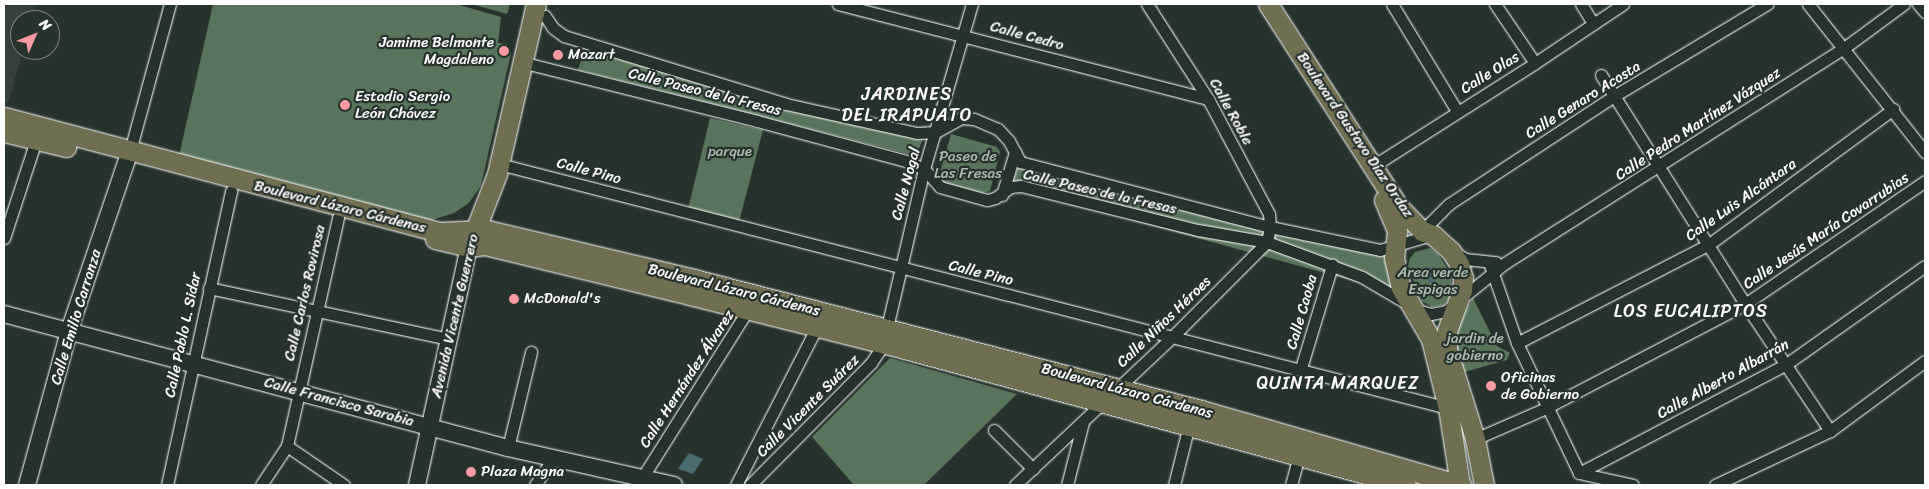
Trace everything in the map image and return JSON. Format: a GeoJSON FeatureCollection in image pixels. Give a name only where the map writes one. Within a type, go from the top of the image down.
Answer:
{"type":"FeatureCollection","features":[{"type":"Feature","properties":{"kind":"main road","name":"Boulevard Gustavo Díaz Ordaz"},"geometry":{"type":"LineString","coordinates":[[1259,4],[1390,208],[1397,231],[1394,258],[1396,274],[1408,303],[1431,339],[1448,408],[1461,485]]}},
{"type":"Feature","properties":{"kind":"main road","name":"Boulevard Gustavo Díaz Ordaz"},"geometry":{"type":"LineString","coordinates":[[1268,4],[1399,207],[1427,233],[1451,251],[1459,264],[1462,290],[1448,331],[1447,350],[1475,439],[1484,485]]}},
{"type":"Feature","properties":{"kind":"main road","name":"Avenida Vicente Guerrero"},"geometry":{"type":"LineString","coordinates":[[479,238],[502,170],[533,65],[543,8]]}},
{"type":"Feature","properties":{"kind":"main road","name":"Avenida Vicente Guerrero"},"geometry":{"type":"LineString","coordinates":[[502,170],[543,8]]}},
{"type":"Feature","properties":{"kind":"main road","name":"Boulevard Lázaro Cárdenas"},"geometry":{"type":"LineString","coordinates":[[4,117],[231,191],[338,218],[479,238]]}},
{"type":"Feature","properties":{"kind":"main road","name":"Boulevard Lázaro Cárdenas"},"geometry":{"type":"LineString","coordinates":[[4,132],[36,140],[129,157],[438,232],[479,238],[752,302],[885,337],[1116,389],[1191,418],[1298,455],[1406,485]]}},
{"type":"Feature","properties":{"kind":"main road"},"geometry":{"type":"LineString","coordinates":[[438,232],[466,220],[502,170]]}},
{"type":"Feature","properties":{"kind":"main road","name":"Boulevard Lázaro Cárdenas"},"geometry":{"type":"LineString","coordinates":[[752,302],[817,327],[885,337],[904,349],[1101,403],[1191,418],[1461,485]]}},
{"type":"Feature","properties":{"kind":"street"},"geometry":{"type":"LineString","coordinates":[[129,157],[170,4]]}},
{"type":"Feature","properties":{"kind":"street","name":"Calle Cedro"},"geometry":{"type":"LineString","coordinates":[[838,4],[1208,99]]}},
{"type":"Feature","properties":{"kind":"street","name":"Calle Nogal"},"geometry":{"type":"LineString","coordinates":[[885,337],[924,169],[972,4]]}},
{"type":"Feature","properties":{"kind":"street","name":"Calle Roble"},"geometry":{"type":"LineString","coordinates":[[1147,4],[1208,99],[1269,214],[1270,227]]}},
{"type":"Feature","properties":{"kind":"street"},"geometry":{"type":"LineString","coordinates":[[1392,4],[1457,111]]}},
{"type":"Feature","properties":{"kind":"street"},"geometry":{"type":"LineString","coordinates":[[1495,4],[1534,63]]}},
{"type":"Feature","properties":{"kind":"street"},"geometry":{"type":"LineString","coordinates":[[1581,4],[1593,23]]}},
{"type":"Feature","properties":{"kind":"street","name":"Calle Olas"},"geometry":{"type":"LineString","coordinates":[[1373,166],[1623,4]]}},
{"type":"Feature","properties":{"kind":"street","name":"Calle Genaro Acosta"},"geometry":{"type":"LineString","coordinates":[[1427,233],[1449,204],[1614,96],[1767,4]]}},
{"type":"Feature","properties":{"kind":"street"},"geometry":{"type":"LineString","coordinates":[[1808,4],[1893,109],[1925,152]]}},
{"type":"Feature","properties":{"kind":"street","name":"Calle Pedro Martínez Vázquez"},"geometry":{"type":"LineString","coordinates":[[1457,302],[1491,267],[1505,263],[1659,168],[1844,48],[1904,4]]}},
{"type":"Feature","properties":{"kind":"street"},"geometry":{"type":"LineString","coordinates":[[1918,4],[1925,12]]}},
{"type":"Feature","properties":{"kind":"street","name":"Calle Paseo de la Fresas"},"geometry":{"type":"LineString","coordinates":[[543,8],[553,28],[564,36],[786,104],[917,133],[936,132],[961,118],[974,119],[998,129],[1009,141],[1020,162],[1270,227],[1368,248],[1380,250],[1395,247],[1427,233]]}},
{"type":"Feature","properties":{"kind":"street","name":"Calle Paseo de la Fresas"},"geometry":{"type":"LineString","coordinates":[[533,65],[757,121],[906,161],[924,169],[940,187],[987,200],[1011,188],[1021,186],[1198,230],[1266,242],[1362,277],[1420,311],[1431,314],[1446,311],[1457,302]]}},
{"type":"Feature","properties":{"kind":"street"},"geometry":{"type":"LineString","coordinates":[[1601,75],[1745,304],[1830,431]]}},
{"type":"Feature","properties":{"kind":"street","name":"Calle Luis Alcántara"},"geometry":{"type":"LineString","coordinates":[[1517,342],[1708,245],[1893,109]]}},
{"type":"Feature","properties":{"kind":"street"},"geometry":{"type":"LineString","coordinates":[[4,238],[36,140]]}},
{"type":"Feature","properties":{"kind":"street"},"geometry":{"type":"LineString","coordinates":[[1002,194],[1015,152]]}},
{"type":"Feature","properties":{"kind":"street","name":"Calle Emilio Carranza"},"geometry":{"type":"LineString","coordinates":[[27,485],[69,331],[129,157]]}},
{"type":"Feature","properties":{"kind":"street","name":"Calle Pino"},"geometry":{"type":"LineString","coordinates":[[502,170],[1301,368],[1448,408]]}},
{"type":"Feature","properties":{"kind":"street","name":"Calle Jesús María Covarrubias"},"geometry":{"type":"LineString","coordinates":[[1475,439],[1546,408],[1745,304],[1925,181]]}},
{"type":"Feature","properties":{"kind":"street","name":"Calle Pablo L. Sidar"},"geometry":{"type":"LineString","coordinates":[[166,485],[231,191]]}},
{"type":"Feature","properties":{"kind":"street","name":"Calle Carlos Rovirosa"},"geometry":{"type":"LineString","coordinates":[[261,485],[287,446],[338,218]]}},
{"type":"Feature","properties":{"kind":"street"},"geometry":{"type":"LineString","coordinates":[[1266,242],[1270,227]]}},
{"type":"Feature","properties":{"kind":"street","name":"Avenida Vicente Guerrero"},"geometry":{"type":"LineString","coordinates":[[417,485],[449,339],[479,238]]}},
{"type":"Feature","properties":{"kind":"street","name":"Calle Niños Héroes"},"geometry":{"type":"LineString","coordinates":[[1015,485],[1173,336],[1266,242]]}},
{"type":"Feature","properties":{"kind":"street"},"geometry":{"type":"LineString","coordinates":[[1451,251],[1465,259],[1491,267],[1517,342],[1546,408],[1579,473],[1633,485]]}},
{"type":"Feature","properties":{"kind":"street","name":"Calle Caoba"},"geometry":{"type":"LineString","coordinates":[[1301,368],[1332,265]]}},
{"type":"Feature","properties":{"kind":"street","name":"Calle Alberto Albarrán"},"geometry":{"type":"LineString","coordinates":[[1579,473],[1785,365],[1925,266]]}},
{"type":"Feature","properties":{"kind":"street"},"geometry":{"type":"LineString","coordinates":[[209,288],[449,339]]}},
{"type":"Feature","properties":{"kind":"street","name":"Calle Hernández Álvarez"},"geometry":{"type":"LineString","coordinates":[[642,478],[752,302]]}},
{"type":"Feature","properties":{"kind":"street","name":"Calle Francisco Sarabia"},"geometry":{"type":"LineString","coordinates":[[4,314],[508,448],[674,485]]}},
{"type":"Feature","properties":{"kind":"street"},"geometry":{"type":"LineString","coordinates":[[736,485],[817,327]]}},
{"type":"Feature","properties":{"kind":"street","name":"Calle Vicente Suárez"},"geometry":{"type":"LineString","coordinates":[[750,485],[871,363],[885,337]]}},
{"type":"Feature","properties":{"kind":"street"},"geometry":{"type":"LineString","coordinates":[[508,448],[531,352]]}},
{"type":"Feature","properties":{"kind":"street"},"geometry":{"type":"LineString","coordinates":[[1715,485],[1830,431],[1925,361]]}},
{"type":"Feature","properties":{"kind":"street"},"geometry":{"type":"LineString","coordinates":[[1174,485],[1191,418]]}},
{"type":"Feature","properties":{"kind":"street"},"geometry":{"type":"LineString","coordinates":[[1067,485],[1084,420]]}},
{"type":"Feature","properties":{"kind":"street"},"geometry":{"type":"LineString","coordinates":[[994,430],[1033,469]]}},
{"type":"Feature","properties":{"kind":"street"},"geometry":{"type":"LineString","coordinates":[[287,446],[344,485]]}},
{"type":"Feature","properties":{"kind":"street"},"geometry":{"type":"LineString","coordinates":[[1291,485],[1298,455]]}},
{"type":"Feature","properties":{"kind":"street"},"geometry":{"type":"LineString","coordinates":[[535,485],[553,458]]}},
{"type":"Feature","properties":{"kind":"shaded area"},"geometry":{"type":"Polygon","coordinates":[[[4,4],[36,4],[34,10],[10,10],[10,60],[20,60],[8,103],[4,102],[4,4]]]}},
{"type":"Feature","properties":{"kind":"green space","name":"Estadio Sergio León Chávez"},"geometry":{"type":"Polygon","coordinates":[[[213,4],[456,4],[501,17],[498,43],[507,44],[511,53],[481,185],[469,203],[454,213],[429,221],[179,156],[213,4]]]}},
{"type":"Feature","properties":{"kind":"green space"},"geometry":{"type":"Polygon","coordinates":[[[471,4],[510,4],[507,14],[471,4]]]}},
{"type":"Feature","properties":{"kind":"green space"},"geometry":{"type":"Polygon","coordinates":[[[585,48],[923,139],[916,156],[578,70],[585,48]]]}},
{"type":"Feature","properties":{"kind":"green space","name":"parque"},"geometry":{"type":"Polygon","coordinates":[[[710,118],[763,130],[739,222],[688,209],[710,118]]]}},
{"type":"Feature","properties":{"kind":"green space","name":"Paseo de Las Fresas"},"geometry":{"type":"Polygon","coordinates":[[[951,134],[997,147],[1000,152],[990,191],[982,193],[943,184],[938,179],[951,134]]]}},
{"type":"Feature","properties":{"kind":"green space"},"geometry":{"type":"Polygon","coordinates":[[[1020,162],[1388,256],[1398,293],[1011,187],[1020,162]]]}},
{"type":"Feature","properties":{"kind":"green space","name":"Area verde Espigas"},"geometry":{"type":"Polygon","coordinates":[[[1430,248],[1438,254],[1451,274],[1452,288],[1450,297],[1444,305],[1432,307],[1422,301],[1408,267],[1410,258],[1415,252],[1430,248]]]}},
{"type":"Feature","properties":{"kind":"green space","name":"jardin de gobierno"},"geometry":{"type":"Polygon","coordinates":[[[1473,298],[1497,346],[1510,353],[1507,360],[1461,373],[1454,344],[1459,322],[1473,298]]]}},
{"type":"Feature","properties":{"kind":"green space"},"geometry":{"type":"Polygon","coordinates":[[[890,358],[1017,394],[924,485],[854,485],[812,437],[890,358]]]}},
{"type":"Feature","properties":{"kind":"water"},"geometry":{"type":"Polygon","coordinates":[[[1426,266],[1433,267],[1437,277],[1436,285],[1429,282],[1425,273],[1426,266]]]}},
{"type":"Feature","properties":{"kind":"water"},"geometry":{"type":"Polygon","coordinates":[[[689,453],[703,459],[693,474],[678,469],[689,453]]]}},
{"type":"Feature","properties":{"kind":"place","name":"Jamime Belmonte Magdaleno"},"geometry":{"type":"Point","coordinates":[504,51]}},
{"type":"Feature","properties":{"kind":"place","name":"Mozart"},"geometry":{"type":"Point","coordinates":[558,55]}},
{"type":"Feature","properties":{"kind":"place","name":"Estadio Sergio León Chávez"},"geometry":{"type":"Point","coordinates":[345,105]}},
{"type":"Feature","properties":{"kind":"place","name":"McDonald's"},"geometry":{"type":"Point","coordinates":[514,299]}},
{"type":"Feature","properties":{"kind":"place","name":"Oficinas de Gobierno"},"geometry":{"type":"Point","coordinates":[1491,386]}},
{"type":"Feature","properties":{"kind":"place","name":"Plaza Magna"},"geometry":{"type":"Point","coordinates":[471,472]}},
{"type":"Feature","properties":{"kind":"district","name":"JARDINES DEL IRAPUATO"},"geometry":{"type":"Point","coordinates":[907,105]}},
{"type":"Feature","properties":{"kind":"district","name":"LOS EUCALIPTOS"},"geometry":{"type":"Point","coordinates":[1691,311]}},
{"type":"Feature","properties":{"kind":"district","name":"QUINTA MARQUEZ"},"geometry":{"type":"Point","coordinates":[1338,383]}}]}
